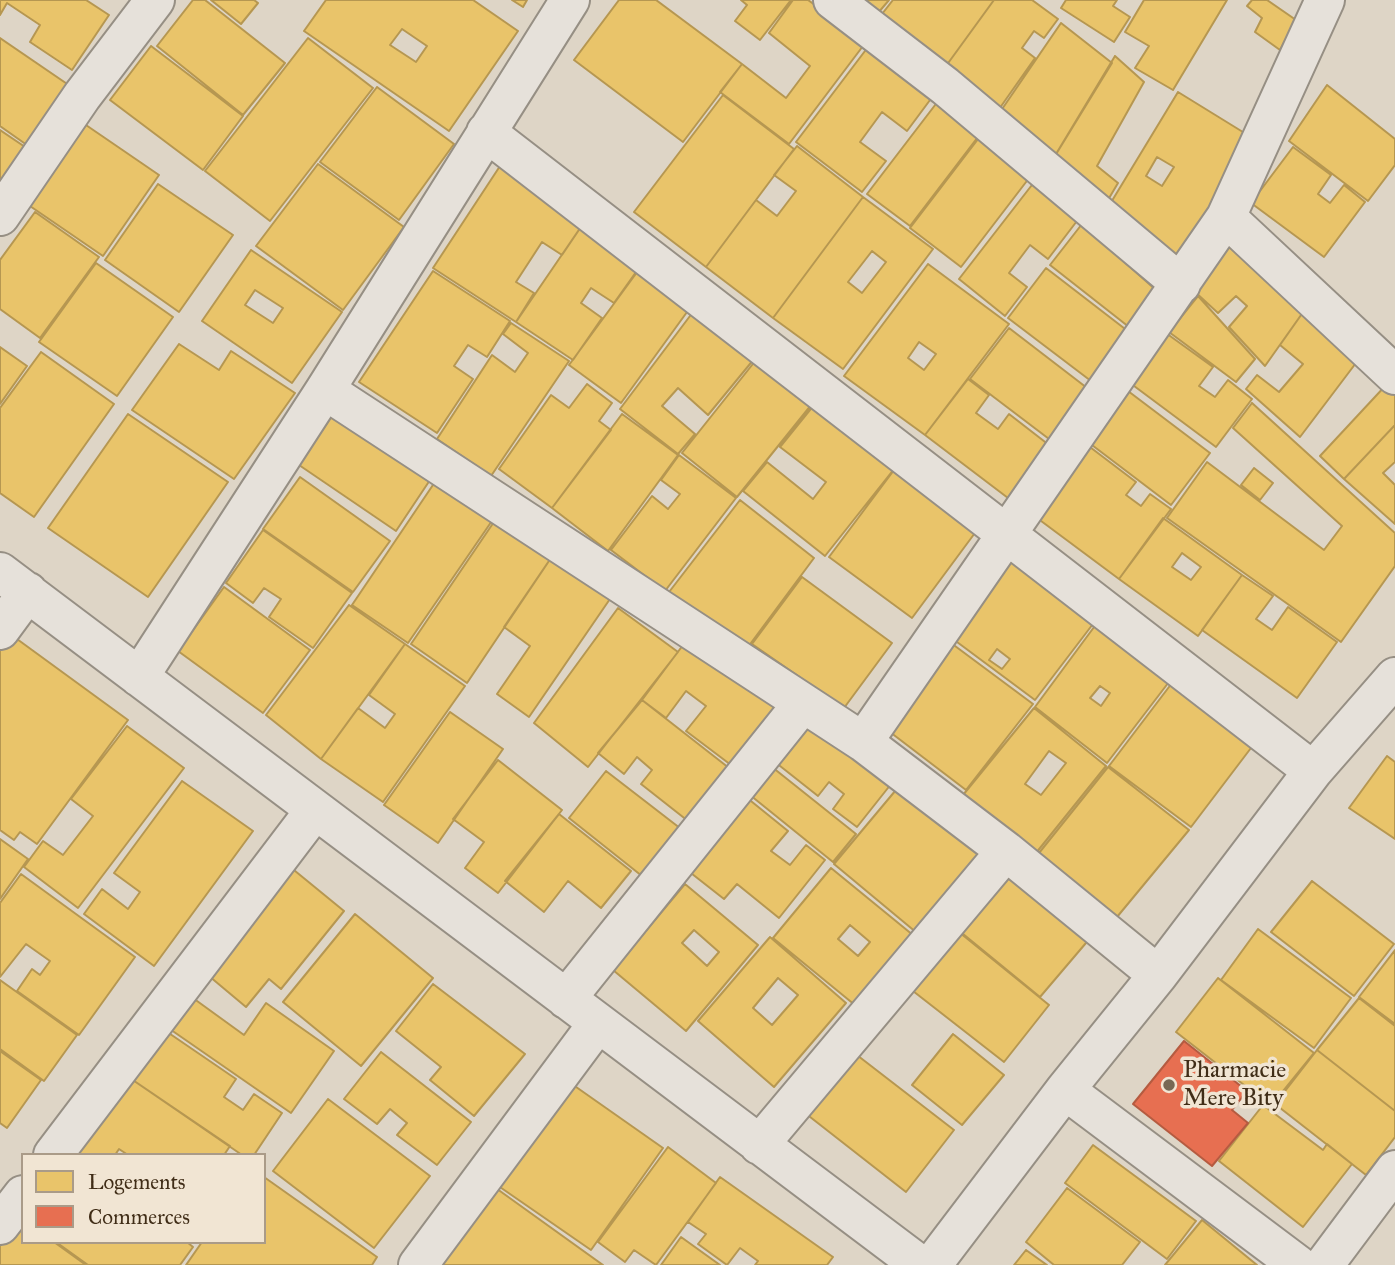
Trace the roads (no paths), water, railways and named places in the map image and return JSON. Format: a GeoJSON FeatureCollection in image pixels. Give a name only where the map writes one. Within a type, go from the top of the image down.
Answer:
{"type":"FeatureCollection","features":[{"type":"Feature","properties":{"kind":"street"},"geometry":{"type":"LineString","coordinates":[[0,216],[82,96],[155,0]]}},
{"type":"Feature","properties":{"kind":"street"},"geometry":{"type":"LineString","coordinates":[[139,677],[325,390],[570,0]]}},
{"type":"Feature","properties":{"kind":"street"},"geometry":{"type":"LineString","coordinates":[[833,0],[945,86],[1181,284]]}},
{"type":"Feature","properties":{"kind":"street"},"geometry":{"type":"LineString","coordinates":[[863,742],[1226,217],[1320,2]]}},
{"type":"Feature","properties":{"kind":"street"},"geometry":{"type":"LineString","coordinates":[[486,132],[1313,771]]}},
{"type":"Feature","properties":{"kind":"street"},"geometry":{"type":"LineString","coordinates":[[1226,217],[1395,375]]}},
{"type":"Feature","properties":{"kind":"street"},"geometry":{"type":"LineString","coordinates":[[325,390],[863,742],[1006,851],[1158,975]]}},
{"type":"Feature","properties":{"kind":"street"},"geometry":{"type":"LineString","coordinates":[[0,630],[14,582],[919,1265]]}},
{"type":"Feature","properties":{"kind":"street"},"geometry":{"type":"LineString","coordinates":[[932,1265],[1313,771],[1395,677]]}},
{"type":"Feature","properties":{"kind":"street"},"geometry":{"type":"LineString","coordinates":[[566,999],[803,703]]}},
{"type":"Feature","properties":{"kind":"street"},"geometry":{"type":"LineString","coordinates":[[55,1153],[315,810]]}},
{"type":"Feature","properties":{"kind":"street"},"geometry":{"type":"LineString","coordinates":[[759,1145],[1006,851]]}},
{"type":"Feature","properties":{"kind":"street"},"geometry":{"type":"LineString","coordinates":[[418,1265],[598,1023]]}},
{"type":"Feature","properties":{"kind":"street"},"geometry":{"type":"LineString","coordinates":[[1065,1090],[1298,1265]]}},
{"type":"Feature","properties":{"kind":"street"},"geometry":{"type":"LineString","coordinates":[[1324,1265],[1395,1170]]}},
{"type":"Feature","properties":{"kind":"street"},"geometry":{"type":"LineString","coordinates":[[0,1225],[21,1198]]}},
{"type":"Feature","properties":{"kind":"place","name":"Pharmacie Mere Bity"},"geometry":{"type":"Point","coordinates":[1169,1085]}}]}
